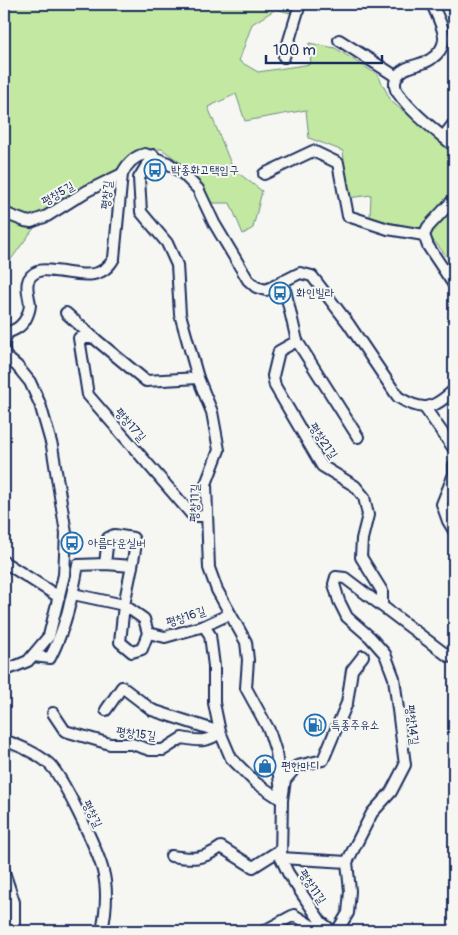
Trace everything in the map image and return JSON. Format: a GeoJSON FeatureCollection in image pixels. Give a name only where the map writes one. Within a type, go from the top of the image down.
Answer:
{"type":"FeatureCollection","features":[{"type":"Feature","properties":{"kind":"street"},"geometry":{"type":"LineString","coordinates":[[284,57],[300,4]]}},
{"type":"Feature","properties":{"kind":"street"},"geometry":{"type":"LineString","coordinates":[[432,4],[443,33],[444,41],[439,52],[431,60],[412,65],[401,71],[394,85],[397,92],[422,119],[454,146]]}},
{"type":"Feature","properties":{"kind":"street"},"geometry":{"type":"LineString","coordinates":[[339,40],[397,77]]}},
{"type":"Feature","properties":{"kind":"street"},"geometry":{"type":"LineString","coordinates":[[443,137],[454,123]]}},
{"type":"Feature","properties":{"kind":"street"},"geometry":{"type":"LineString","coordinates":[[264,174],[314,151],[338,163],[348,216],[388,229],[424,236]]}},
{"type":"Feature","properties":{"kind":"street","name":"평창길"},"geometry":{"type":"LineString","coordinates":[[4,343],[7,333],[21,325],[29,311],[30,304],[26,286],[31,275],[41,270],[94,275],[106,270],[110,265],[114,258],[122,174],[126,167],[141,155],[153,155]]}},
{"type":"Feature","properties":{"kind":"street"},"geometry":{"type":"LineString","coordinates":[[153,155],[182,173],[198,188],[214,223],[248,280],[256,287],[266,290],[300,273],[312,276],[348,323],[398,397],[410,404],[431,408],[442,402],[454,390]]}},
{"type":"Feature","properties":{"kind":"street","name":"평창11길"},"geometry":{"type":"LineString","coordinates":[[153,155],[138,178],[141,212],[168,243],[176,265],[180,314],[198,378],[212,412],[219,450],[206,484],[209,568],[217,590],[246,642],[248,660],[246,688],[269,730],[276,752],[282,800]]}},
{"type":"Feature","properties":{"kind":"street","name":"평창5길"},"geometry":{"type":"LineString","coordinates":[[4,213],[31,222],[47,216],[122,174]]}},
{"type":"Feature","properties":{"kind":"street"},"geometry":{"type":"LineString","coordinates":[[454,199],[428,227],[424,236],[428,246],[451,270],[454,285]]}},
{"type":"Feature","properties":{"kind":"street"},"geometry":{"type":"LineString","coordinates":[[283,282],[297,341],[358,437]]}},
{"type":"Feature","properties":{"kind":"street"},"geometry":{"type":"LineString","coordinates":[[66,312],[146,381],[198,378]]}},
{"type":"Feature","properties":{"kind":"street","name":"평창17길"},"geometry":{"type":"LineString","coordinates":[[94,338],[79,338],[88,395],[193,516],[206,516]]}},
{"type":"Feature","properties":{"kind":"street","name":"평창21길"},"geometry":{"type":"LineString","coordinates":[[297,341],[279,351],[273,376],[275,386],[322,466],[355,486],[364,497],[368,515],[362,539],[361,557],[382,591],[382,606]]}},
{"type":"Feature","properties":{"kind":"street"},"geometry":{"type":"LineString","coordinates":[[4,348],[5,356],[17,366],[30,382],[40,404],[52,446],[66,533],[64,575],[49,636],[28,661],[4,671]]}},
{"type":"Feature","properties":{"kind":"street"},"geometry":{"type":"LineString","coordinates":[[425,408],[454,449]]}},
{"type":"Feature","properties":{"kind":"street"},"geometry":{"type":"LineString","coordinates":[[454,465],[454,474],[442,504],[454,531]]}},
{"type":"Feature","properties":{"kind":"street"},"geometry":{"type":"LineString","coordinates":[[73,594],[124,605],[144,619],[148,633],[142,649],[132,652],[120,642],[124,605],[136,544],[133,538],[114,535],[108,538],[105,564]]}},
{"type":"Feature","properties":{"kind":"street"},"geometry":{"type":"LineString","coordinates":[[4,562],[59,597]]}},
{"type":"Feature","properties":{"kind":"street"},"geometry":{"type":"LineString","coordinates":[[33,656],[50,658],[61,636],[73,594],[78,565],[132,566]]}},
{"type":"Feature","properties":{"kind":"street","name":"평창14길"},"geometry":{"type":"LineString","coordinates":[[347,862],[372,813],[392,792],[405,765],[394,678],[385,654],[347,616],[338,601],[334,584],[336,577],[345,578],[382,606]]}},
{"type":"Feature","properties":{"kind":"street"},"geometry":{"type":"LineString","coordinates":[[382,606],[448,656],[454,657]]}},
{"type":"Feature","properties":{"kind":"street","name":"평창16길"},"geometry":{"type":"LineString","coordinates":[[148,633],[165,637],[204,626],[230,614]]}},
{"type":"Feature","properties":{"kind":"street"},"geometry":{"type":"LineString","coordinates":[[204,626],[210,635],[214,666],[214,703],[220,732],[231,758],[256,783],[282,800]]}},
{"type":"Feature","properties":{"kind":"street","name":"평창11길"},"geometry":{"type":"LineString","coordinates":[[329,929],[317,917],[288,874],[280,854],[282,800],[285,780],[297,766],[323,760],[347,703],[352,670],[363,656]]}},
{"type":"Feature","properties":{"kind":"street","name":"평창15길"},"geometry":{"type":"LineString","coordinates":[[53,713],[65,731],[110,744],[132,744],[150,750],[163,750],[182,738],[200,742],[214,738],[220,732],[152,710],[122,688],[106,710]]}},
{"type":"Feature","properties":{"kind":"street","name":"평창길"},"geometry":{"type":"LineString","coordinates":[[4,740],[33,753],[49,764],[64,785],[96,850],[104,871],[106,890],[102,931]]}},
{"type":"Feature","properties":{"kind":"street"},"geometry":{"type":"LineString","coordinates":[[171,856],[193,859],[212,854],[221,847],[253,866],[280,854]]}},
{"type":"Feature","properties":{"kind":"street","name":"평창11길"},"geometry":{"type":"LineString","coordinates":[[280,854],[347,862]]}},
{"type":"Feature","properties":{"kind":"street"},"geometry":{"type":"LineString","coordinates":[[337,931],[348,913],[350,891],[347,862]]}},
{"type":"Feature","properties":{"kind":"street"},"geometry":{"type":"LineString","coordinates":[[4,872],[14,902],[14,931]]}},
{"type":"Feature","properties":{"kind":"street","name":"평창11길"},"geometry":{"type":"LineString","coordinates":[[264,931],[294,915],[312,926],[329,929]]}},
{"type":"Feature","properties":{"kind":"green space"},"geometry":{"type":"Polygon","coordinates":[[[4,4],[293,4],[290,13],[276,9],[252,24],[239,61],[258,72],[311,64],[309,43],[335,48],[378,75],[391,101],[454,153],[454,266],[436,243],[411,227],[370,218],[371,195],[348,198],[343,151],[309,138],[306,110],[245,121],[236,94],[208,107],[233,169],[262,191],[253,228],[243,234],[230,203],[212,203],[190,170],[162,149],[148,149],[125,166],[123,171],[48,209],[9,262],[4,262],[4,4]]]}},
{"type":"Feature","properties":{"kind":"place","name":"박종화고택입구"},"geometry":{"type":"Point","coordinates":[155,170]}},
{"type":"Feature","properties":{"kind":"place","name":"화인빌라"},"geometry":{"type":"Point","coordinates":[280,293]}},
{"type":"Feature","properties":{"kind":"place","name":"아름다운실버"},"geometry":{"type":"Point","coordinates":[72,543]}},
{"type":"Feature","properties":{"kind":"place","name":"특종주유소"},"geometry":{"type":"Point","coordinates":[315,725]}},
{"type":"Feature","properties":{"kind":"place","name":"편한마디"},"geometry":{"type":"Point","coordinates":[265,766]}}]}
